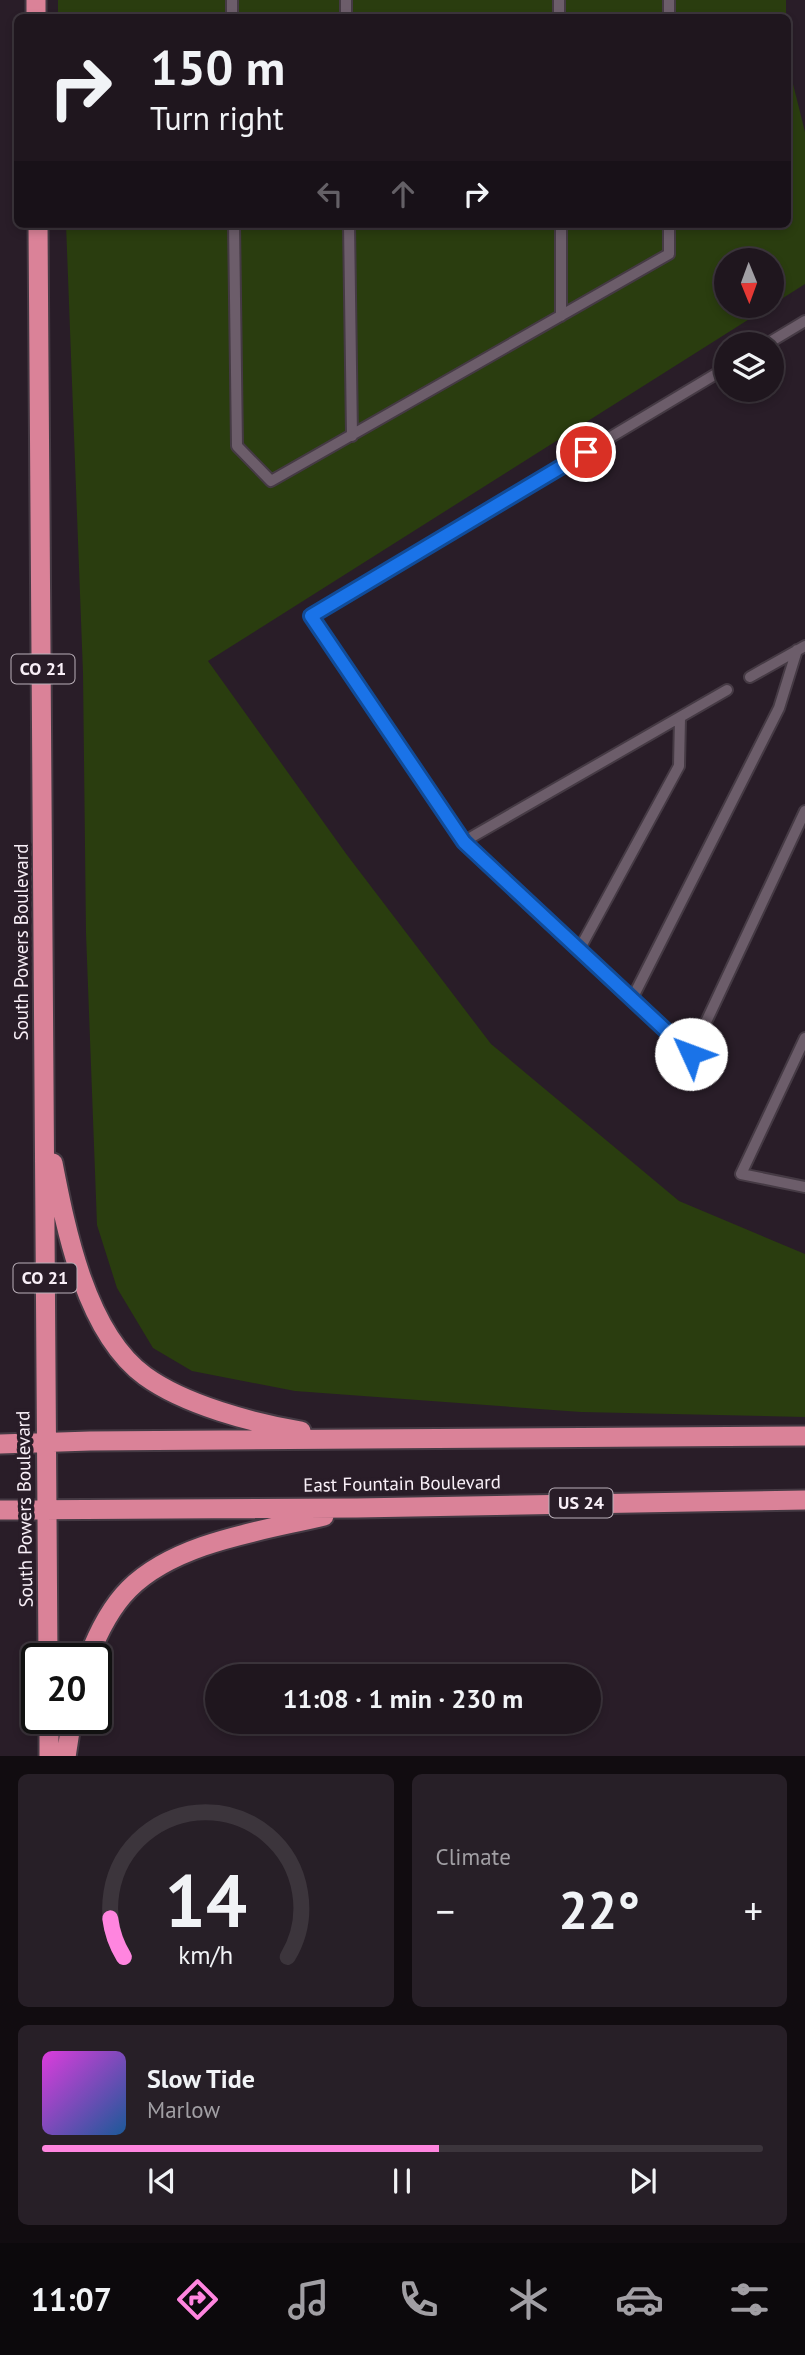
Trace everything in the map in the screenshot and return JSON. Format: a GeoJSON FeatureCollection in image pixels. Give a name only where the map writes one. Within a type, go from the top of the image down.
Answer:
{"type":"FeatureCollection","features":[{"type":"Feature","properties":{"kind":"highway","name":"South Powers Boulevard"},"geometry":{"type":"LineString","coordinates":[[38,228],[44,757],[48,1643]]}},
{"type":"Feature","properties":{"kind":"highway"},"geometry":{"type":"LineString","coordinates":[[44,1114],[65,1226],[89,1297],[111,1340],[125,1357],[145,1376],[174,1392],[237,1417],[279,1428],[353,1440]]}},
{"type":"Feature","properties":{"kind":"highway"},"geometry":{"type":"LineString","coordinates":[[0,1444],[805,1436]]}},
{"type":"Feature","properties":{"kind":"highway","name":"East Fountain Boulevard"},"geometry":{"type":"LineString","coordinates":[[0,1510],[357,1508],[805,1500]]}},
{"type":"Feature","properties":{"kind":"highway"},"geometry":{"type":"LineString","coordinates":[[96,1643],[110,1614],[129,1589],[169,1560],[210,1543],[357,1508]]}},
{"type":"Feature","properties":{"kind":"highway"},"geometry":{"type":"LineString","coordinates":[[49,1734],[49,1756]]}},
{"type":"Feature","properties":{"kind":"highway"},"geometry":{"type":"LineString","coordinates":[[66,1756],[69,1734]]}},
{"type":"Feature","properties":{"kind":"lane"},"geometry":{"type":"LineString","coordinates":[[234,228],[237,446],[271,481],[669,254],[669,228]]}},
{"type":"Feature","properties":{"kind":"lane"},"geometry":{"type":"LineString","coordinates":[[349,228],[352,436]]}},
{"type":"Feature","properties":{"kind":"lane"},"geometry":{"type":"LineString","coordinates":[[561,228],[561,316]]}},
{"type":"Feature","properties":{"kind":"lane"},"geometry":{"type":"LineString","coordinates":[[784,334],[805,321]]}},
{"type":"Feature","properties":{"kind":"lane"},"geometry":{"type":"LineString","coordinates":[[609,438],[714,375]]}},
{"type":"Feature","properties":{"kind":"lane"},"geometry":{"type":"LineString","coordinates":[[586,452],[311,616],[464,842],[691,1054],[805,811]]}},
{"type":"Feature","properties":{"kind":"lane"},"geometry":{"type":"LineString","coordinates":[[750,677],[801,648]]}},
{"type":"Feature","properties":{"kind":"lane"},"geometry":{"type":"LineString","coordinates":[[632,999],[779,708],[801,648]]}},
{"type":"Feature","properties":{"kind":"lane"},"geometry":{"type":"LineString","coordinates":[[464,842],[727,691]]}},
{"type":"Feature","properties":{"kind":"lane"},"geometry":{"type":"LineString","coordinates":[[579,950],[679,766],[680,718]]}},
{"type":"Feature","properties":{"kind":"lane"},"geometry":{"type":"LineString","coordinates":[[805,1038],[741,1174],[805,1187]]}},
{"type":"Feature","properties":{"kind":"green space"},"geometry":{"type":"Polygon","coordinates":[[[58,0],[786,0],[786,14],[58,14],[58,0]]]}},
{"type":"Feature","properties":{"kind":"green space"},"geometry":{"type":"Polygon","coordinates":[[[791,76],[805,132],[805,284],[784,297],[784,248],[714,248],[714,318],[751,318],[729,332],[714,332],[714,341],[208,661],[347,855],[491,1044],[679,1201],[805,1254],[805,1417],[581,1412],[295,1391],[192,1371],[153,1348],[117,1288],[97,1225],[86,933],[83,673],[66,228],[791,228],[791,76]]]}},
{"type":"Feature","properties":{"kind":"route"},"geometry":{"type":"LineString","coordinates":[[586,452],[311,616],[464,842],[691,1054]]}}]}
